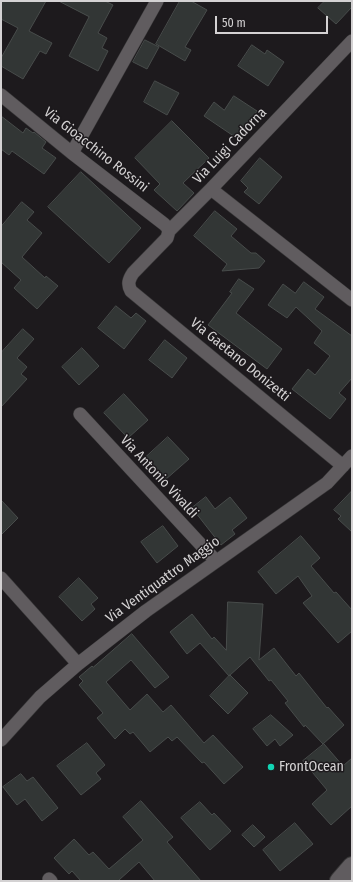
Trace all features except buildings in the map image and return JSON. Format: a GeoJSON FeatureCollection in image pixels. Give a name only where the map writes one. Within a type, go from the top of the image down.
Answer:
{"type":"FeatureCollection","features":[{"type":"Feature","properties":{"kind":"street"},"geometry":{"type":"LineString","coordinates":[[72,153],[157,1]]}},
{"type":"Feature","properties":{"kind":"street","name":"Via Luigi Cadorna"},"geometry":{"type":"LineString","coordinates":[[133,273],[167,238],[169,231],[352,41]]}},
{"type":"Feature","properties":{"kind":"street","name":"Via Gioacchino Rossini"},"geometry":{"type":"LineString","coordinates":[[1,95],[72,153],[164,224],[169,231]]}},
{"type":"Feature","properties":{"kind":"street"},"geometry":{"type":"LineString","coordinates":[[211,189],[352,300]]}},
{"type":"Feature","properties":{"kind":"street","name":"Via Gaetano Donizetti"},"geometry":{"type":"LineString","coordinates":[[133,273],[129,282],[131,291],[348,461]]}},
{"type":"Feature","properties":{"kind":"street","name":"Via Antonio Vivaldi"},"geometry":{"type":"LineString","coordinates":[[80,414],[216,561]]}},
{"type":"Feature","properties":{"kind":"street","name":"Via Ventiquattro Maggio"},"geometry":{"type":"LineString","coordinates":[[1,740],[40,697],[78,664],[146,611],[327,483],[348,461]]}},
{"type":"Feature","properties":{"kind":"street"},"geometry":{"type":"LineString","coordinates":[[1,578],[78,664]]}},
{"type":"Feature","properties":{"kind":"street"},"geometry":{"type":"LineString","coordinates":[[338,881],[352,866]]}},
{"type":"Feature","properties":{"kind":"place","name":"FrontOcean"},"geometry":{"type":"Point","coordinates":[271,767]}}]}
